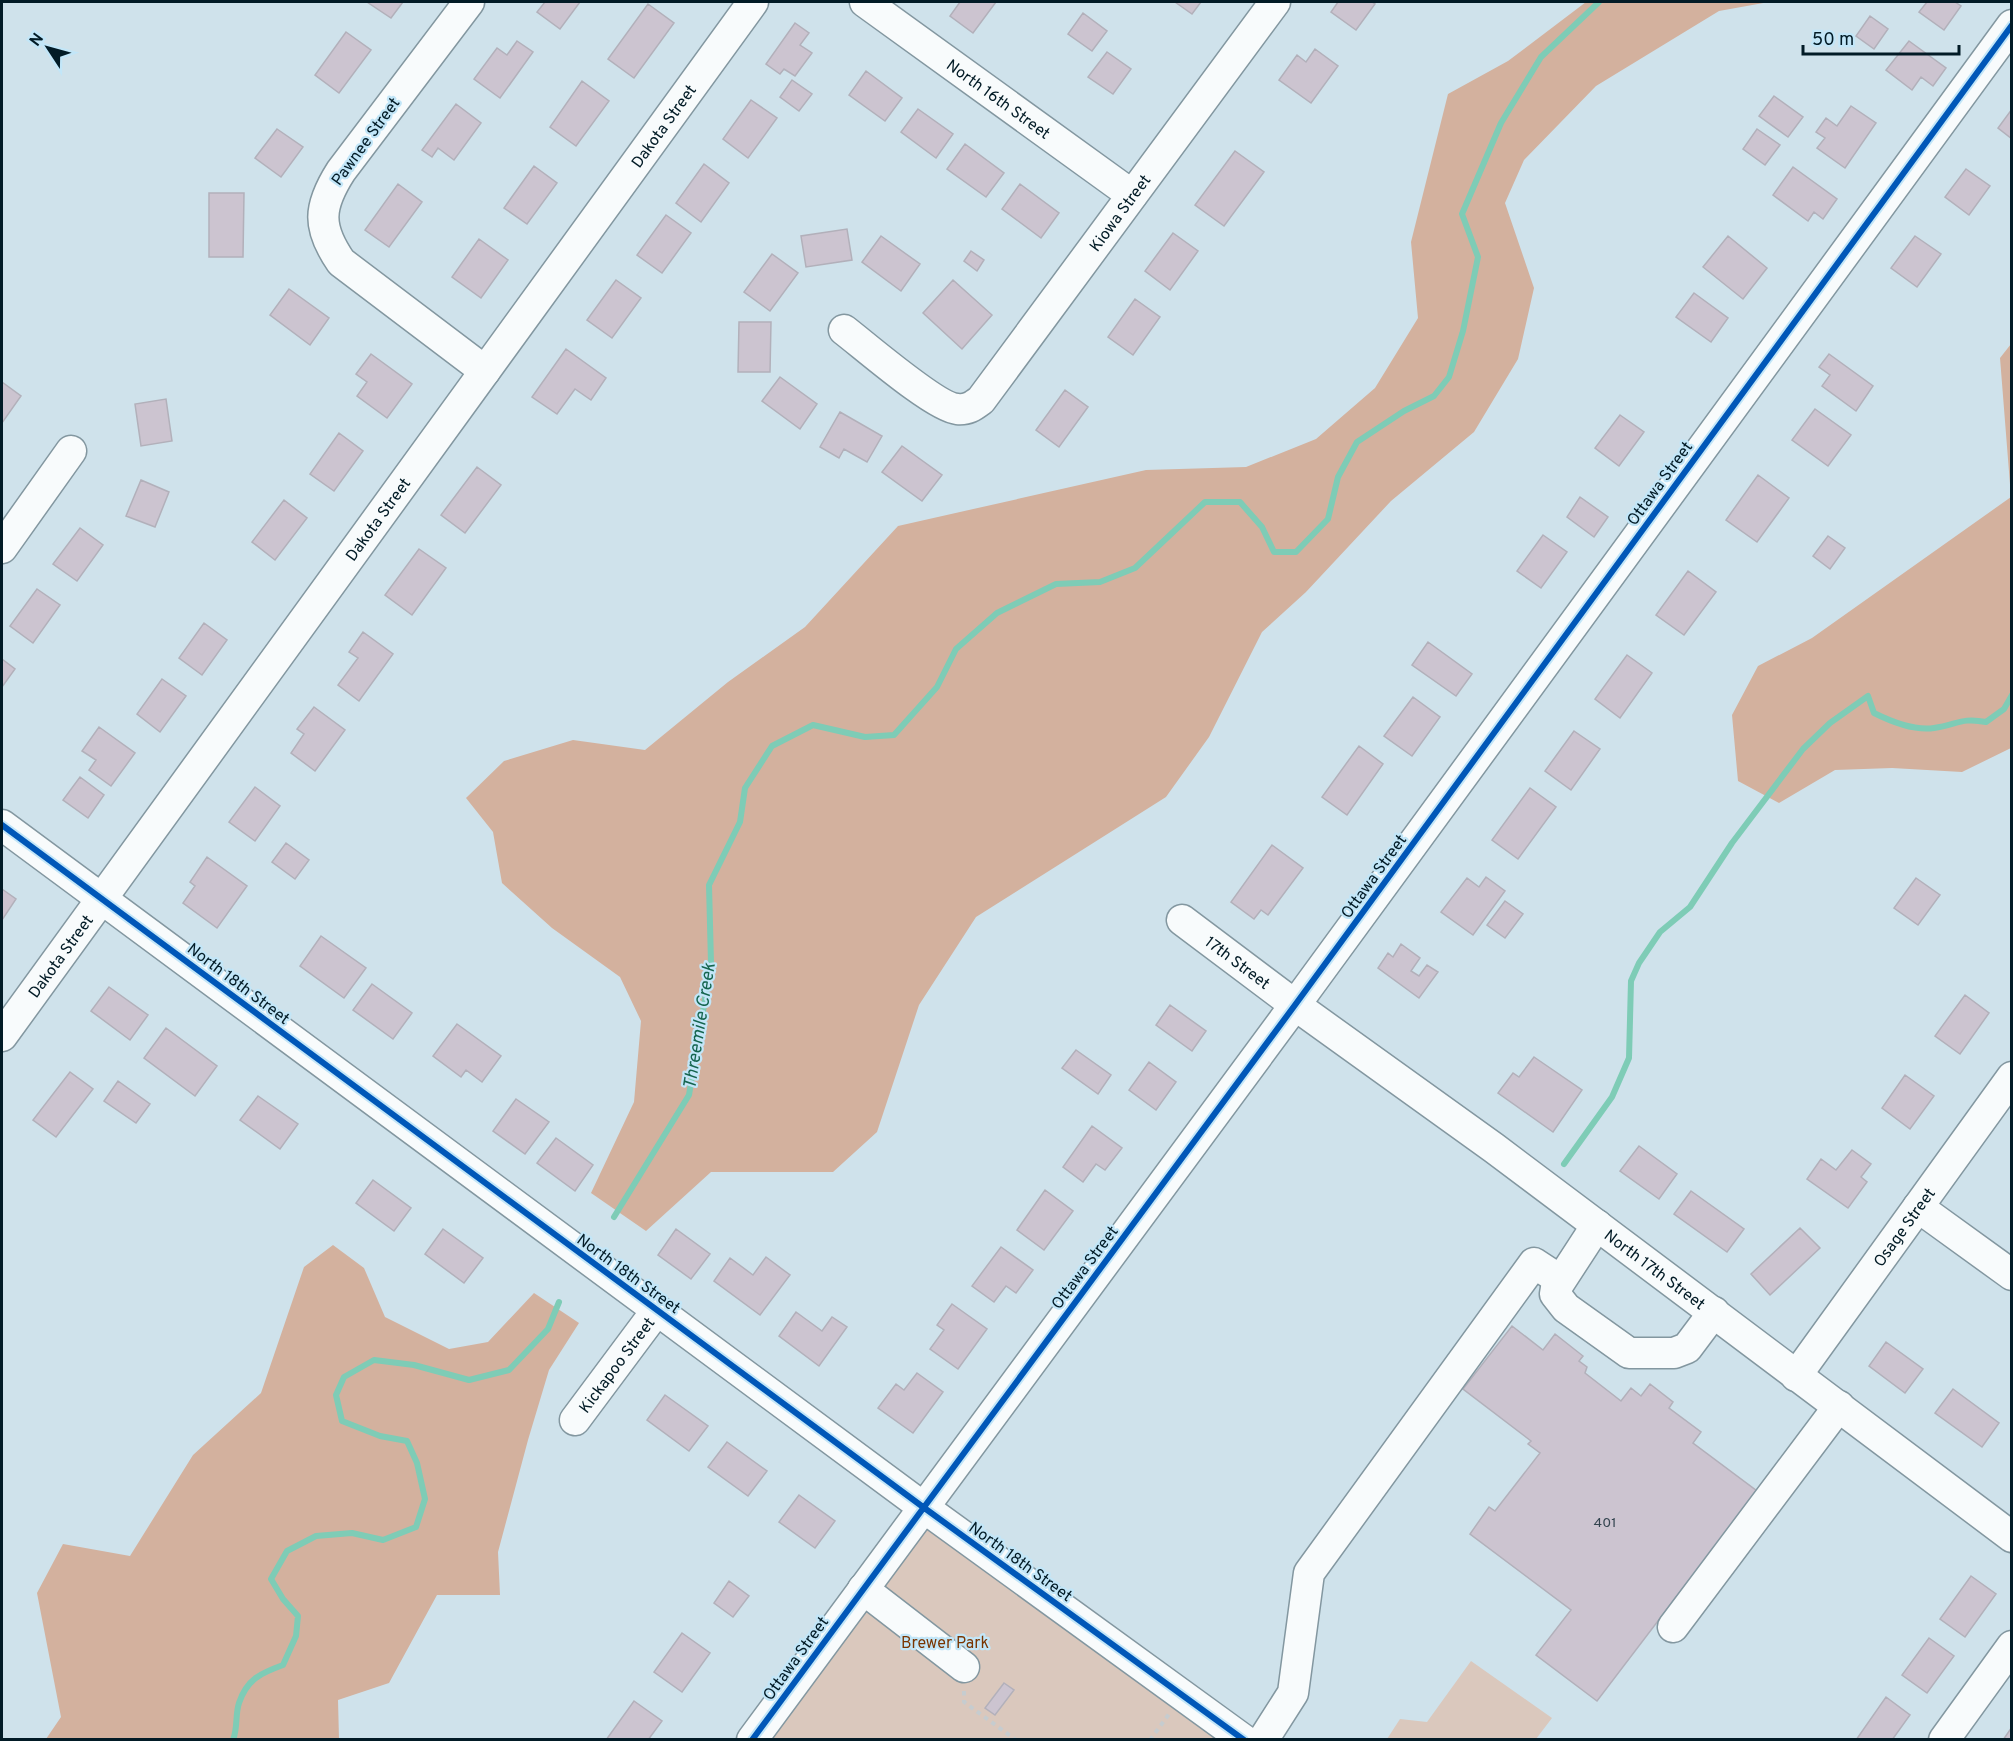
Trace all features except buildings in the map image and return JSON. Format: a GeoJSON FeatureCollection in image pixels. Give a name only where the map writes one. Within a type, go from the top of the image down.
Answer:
{"type":"FeatureCollection","features":[{"type":"Feature","properties":{"kind":"street","name":"Pawnee Street"},"geometry":{"type":"LineString","coordinates":[[469,2],[341,171],[327,192],[322,217],[327,242],[341,262],[485,371]]}},
{"type":"Feature","properties":{"kind":"street","name":"Dakota Street"},"geometry":{"type":"LineString","coordinates":[[2,1036],[753,2]]}},
{"type":"Feature","properties":{"kind":"street","name":"North 16th Street"},"geometry":{"type":"LineString","coordinates":[[865,2],[895,10],[1132,195]]}},
{"type":"Feature","properties":{"kind":"street","name":"Kiowa Street"},"geometry":{"type":"LineString","coordinates":[[844,330],[936,400],[955,409],[970,409],[981,400],[1275,2]]}},
{"type":"Feature","properties":{"kind":"street","name":"Ottawa Street"},"geometry":{"type":"LineString","coordinates":[[752,1740],[1295,1005],[2012,25]]}},
{"type":"Feature","properties":{"kind":"street"},"geometry":{"type":"LineString","coordinates":[[2,548],[72,451]]}},
{"type":"Feature","properties":{"kind":"street","name":"North 18th Street"},"geometry":{"type":"LineString","coordinates":[[2,825],[923,1507],[1244,1740]]}},
{"type":"Feature","properties":{"kind":"street","name":"17th Street"},"geometry":{"type":"LineString","coordinates":[[1182,920],[1295,1005]]}},
{"type":"Feature","properties":{"kind":"street","name":"North 17th Street"},"geometry":{"type":"LineString","coordinates":[[1295,1005],[1597,1225],[2012,1537]]}},
{"type":"Feature","properties":{"kind":"street","name":"Osage Street"},"geometry":{"type":"LineString","coordinates":[[1796,1376],[2012,1077]]}},
{"type":"Feature","properties":{"kind":"street"},"geometry":{"type":"LineString","coordinates":[[1918,1207],[2012,1275]]}},
{"type":"Feature","properties":{"kind":"street"},"geometry":{"type":"LineString","coordinates":[[1597,1225],[1560,1280],[1555,1294],[1566,1308],[1629,1353],[1674,1353],[1687,1348],[1714,1312]]}},
{"type":"Feature","properties":{"kind":"street"},"geometry":{"type":"LineString","coordinates":[[1263,1740],[1293,1693],[1308,1573],[1534,1263],[1560,1280]]}},
{"type":"Feature","properties":{"kind":"street","name":"Kickapoo Street"},"geometry":{"type":"LineString","coordinates":[[575,1420],[657,1310]]}},
{"type":"Feature","properties":{"kind":"street"},"geometry":{"type":"LineString","coordinates":[[1673,1627],[1839,1406]]}},
{"type":"Feature","properties":{"kind":"street"},"geometry":{"type":"LineString","coordinates":[[863,1589],[964,1667]]}},
{"type":"Feature","properties":{"kind":"street"},"geometry":{"type":"LineString","coordinates":[[1944,1740],[2012,1646]]}},
{"type":"Feature","properties":{"kind":"path"},"geometry":{"type":"LineString","coordinates":[[964,1667],[964,1702],[1016,1740]]}},
{"type":"Feature","properties":{"kind":"green space","name":"Brewer Park"},"geometry":{"type":"Polygon","coordinates":[[[923,1507],[1244,1740],[752,1740],[923,1507]]]}},
{"type":"Feature","properties":{"kind":"green space"},"geometry":{"type":"Polygon","coordinates":[[[1471,1661],[1552,1718],[1536,1739],[1387,1739],[1400,1719],[1427,1722],[1471,1661]]]}},
{"type":"Feature","properties":{"kind":"shaded area"},"geometry":{"type":"Polygon","coordinates":[[[1586,2],[1769,2],[1719,11],[1596,86],[1524,160],[1505,203],[1534,288],[1518,359],[1474,432],[1391,501],[1306,592],[1262,632],[1209,737],[1166,797],[976,917],[919,1005],[877,1132],[833,1172],[711,1172],[646,1231],[591,1193],[634,1102],[641,1021],[620,977],[552,928],[502,883],[493,832],[466,798],[504,761],[573,740],[645,750],[728,682],[805,627],[898,526],[1146,470],[1246,467],[1316,439],[1375,388],[1418,318],[1411,242],[1448,94],[1508,61],[1586,2]]]}},
{"type":"Feature","properties":{"kind":"shaded area"},"geometry":{"type":"Polygon","coordinates":[[[2011,344],[2011,497],[2000,358],[2011,344]]]}},
{"type":"Feature","properties":{"kind":"shaded area"},"geometry":{"type":"Polygon","coordinates":[[[2011,497],[2011,748],[1962,772],[1892,768],[1835,770],[1779,803],[1738,781],[1732,715],[1758,666],[1812,638],[2011,497]]]}},
{"type":"Feature","properties":{"kind":"shaded area"},"geometry":{"type":"Polygon","coordinates":[[[333,1245],[364,1268],[385,1317],[449,1349],[488,1342],[534,1293],[579,1323],[549,1370],[528,1440],[498,1552],[500,1595],[437,1595],[389,1683],[338,1700],[339,1739],[46,1739],[61,1717],[37,1593],[63,1544],[130,1556],[193,1455],[261,1393],[304,1267],[333,1245]]]}},
{"type":"Feature","properties":{"kind":"waterway","name":"Threemile Creek"},"geometry":{"type":"LineString","coordinates":[[614,1217],[689,1095],[711,963],[709,885],[740,822],[745,788],[772,746],[813,725],[865,737],[894,735],[937,687],[956,649],[997,613],[1056,584],[1100,582],[1135,568],[1205,502],[1240,502],[1262,527],[1274,552],[1296,552],[1328,519],[1338,477],[1357,442],[1404,411],[1434,396],[1449,377],[1463,331],[1478,257],[1462,214],[1501,123],[1541,57],[1599,2]]}},
{"type":"Feature","properties":{"kind":"waterway"},"geometry":{"type":"LineString","coordinates":[[1564,1164],[1612,1097],[1629,1058],[1631,981],[1639,963],[1660,932],[1690,907],[1732,843],[1803,749],[1830,723],[1868,696],[1874,713],[1902,725],[1926,729],[1965,721],[1986,722],[2004,709],[2012,695]]}},
{"type":"Feature","properties":{"kind":"waterway","name":"Threemile Creek"},"geometry":{"type":"LineString","coordinates":[[233,1740],[238,1708],[246,1688],[262,1674],[283,1665],[296,1636],[298,1616],[283,1599],[271,1579],[287,1551],[316,1536],[352,1533],[383,1540],[416,1527],[425,1499],[417,1463],[407,1441],[380,1436],[342,1421],[336,1395],[344,1377],[374,1360],[414,1365],[469,1380],[509,1370],[548,1329],[559,1302]]}},
{"type":"Feature","properties":{"kind":"cycle path"},"geometry":{"type":"LineString","coordinates":[[752,1740],[1295,1005],[2012,25]]}},
{"type":"Feature","properties":{"kind":"cycle path"},"geometry":{"type":"LineString","coordinates":[[2,825],[923,1507],[1244,1740]]}}]}
